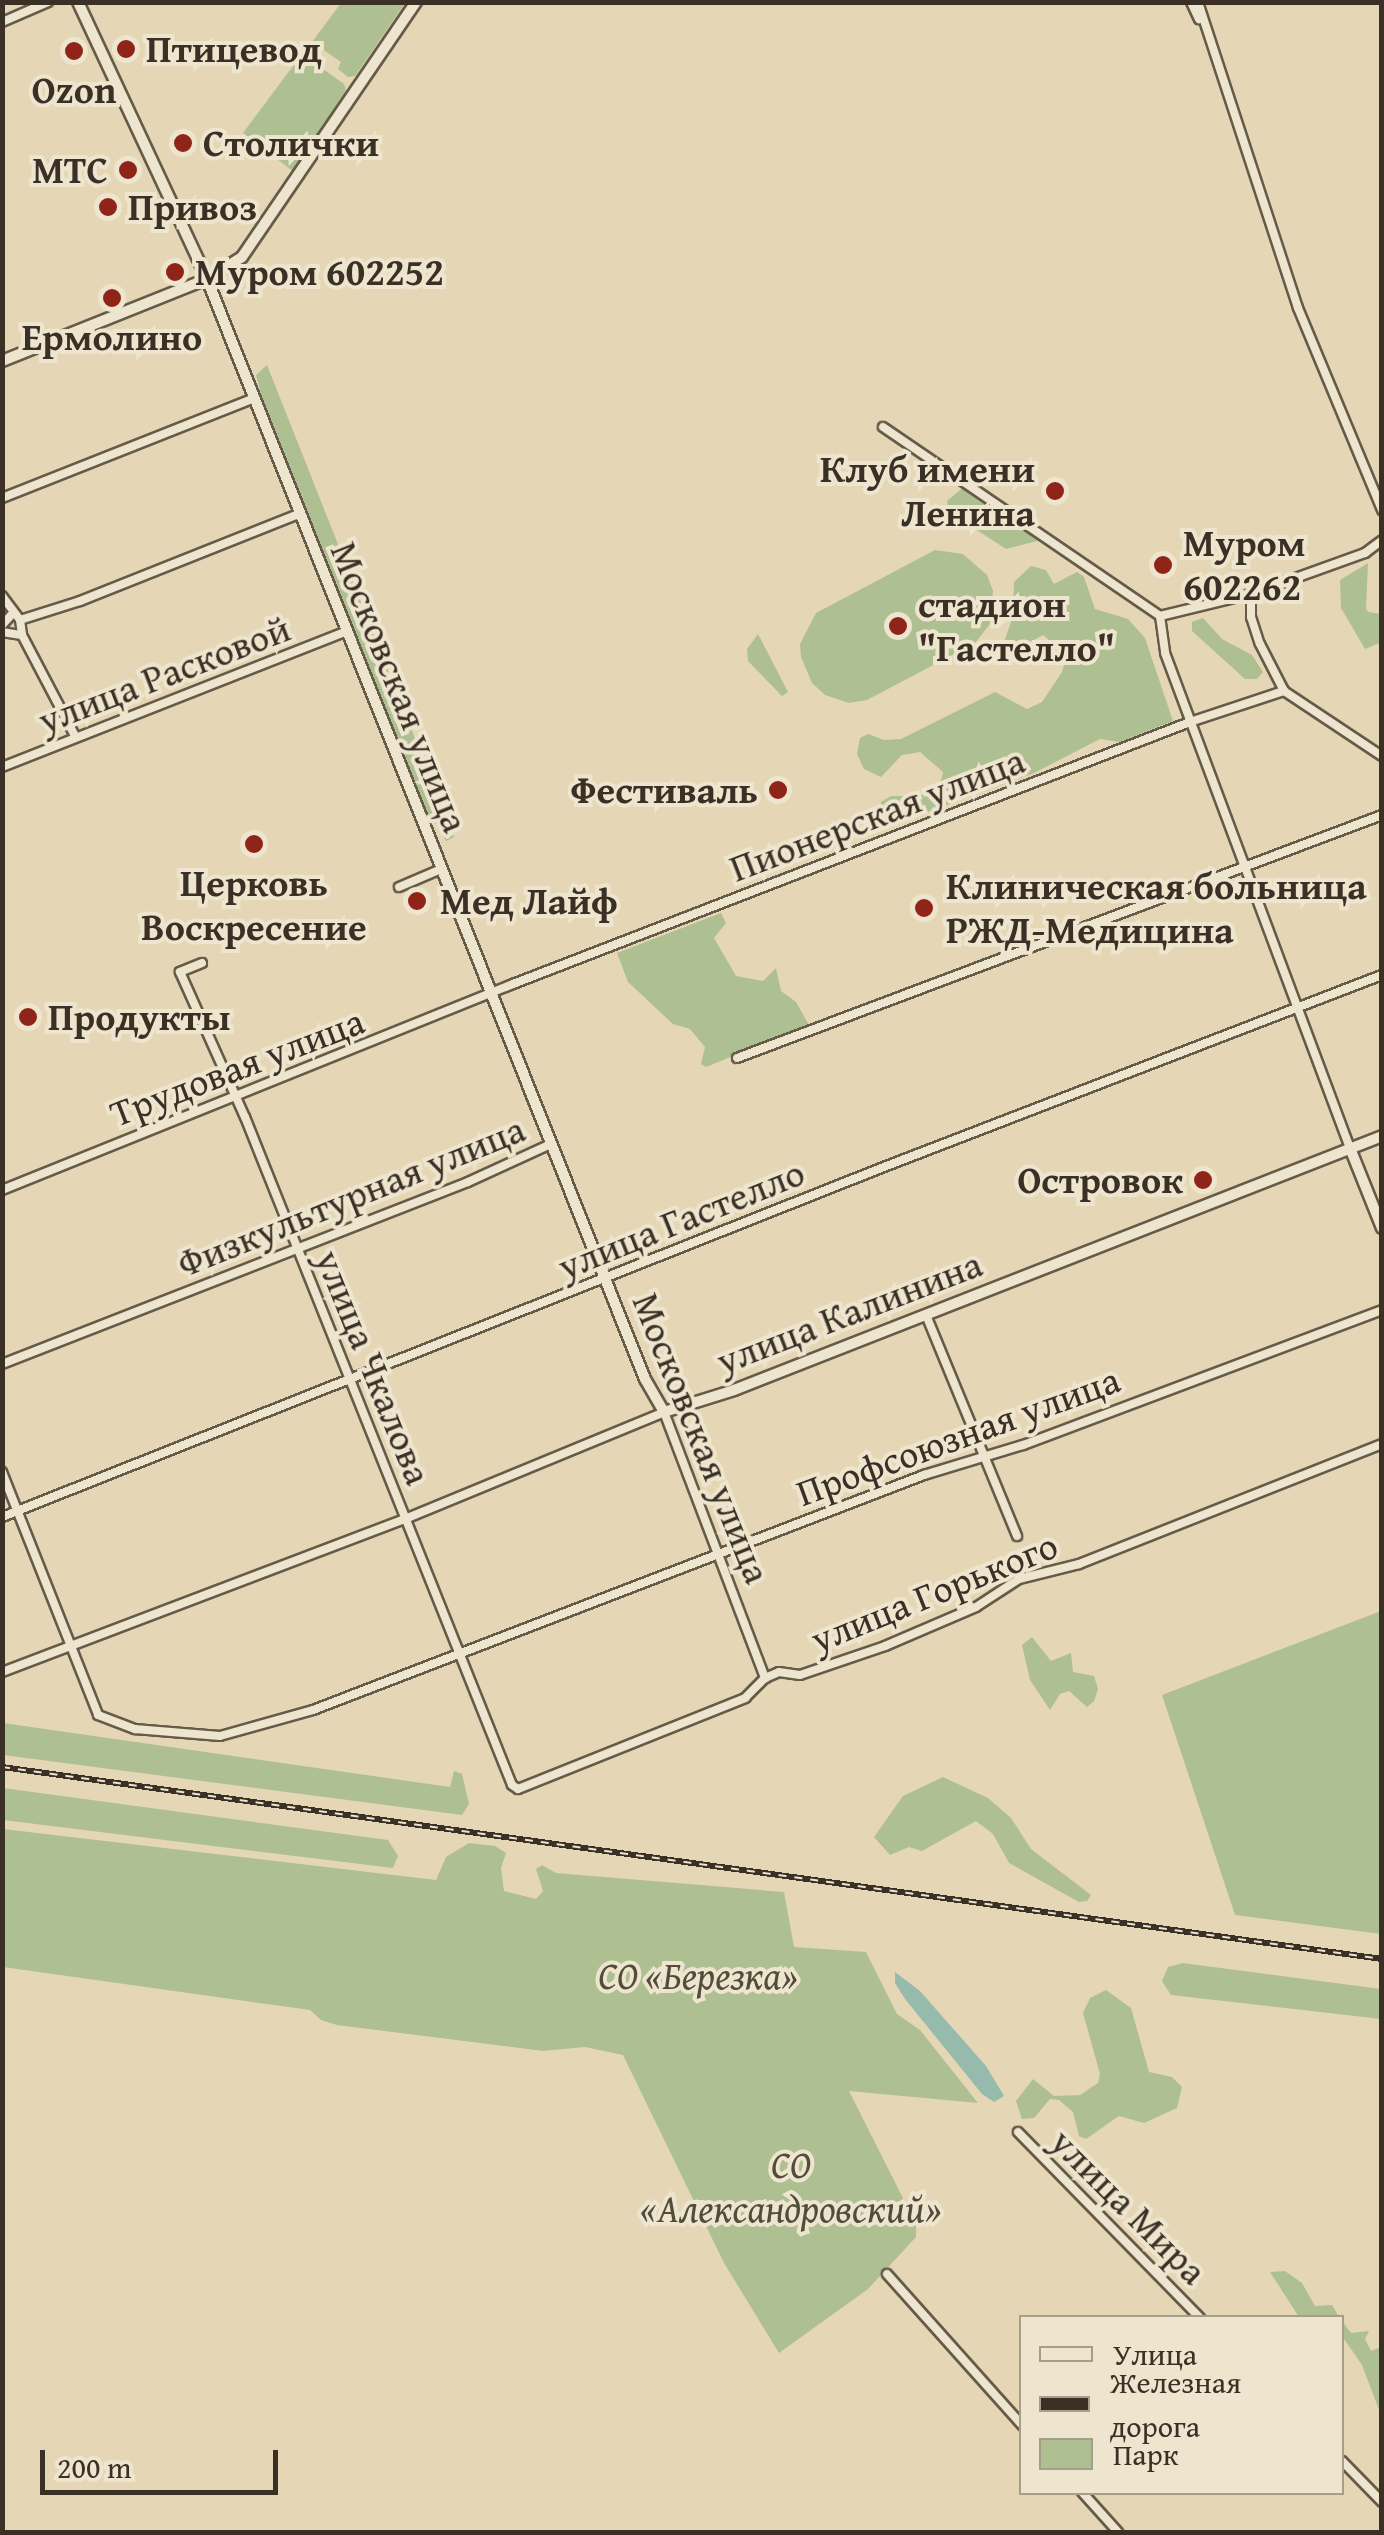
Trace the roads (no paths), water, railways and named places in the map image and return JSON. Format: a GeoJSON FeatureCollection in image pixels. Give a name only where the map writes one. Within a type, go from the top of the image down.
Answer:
{"type":"FeatureCollection","features":[{"type":"Feature","properties":{"kind":"main road","name":"Московская улица"},"geometry":{"type":"LineString","coordinates":[[78,2],[207,279],[645,1379],[664,1412]]}},
{"type":"Feature","properties":{"kind":"main road"},"geometry":{"type":"LineString","coordinates":[[2,361],[207,279],[253,245],[416,2]]}},
{"type":"Feature","properties":{"kind":"main road","name":"улица Калинина"},"geometry":{"type":"LineString","coordinates":[[664,1412],[694,1405],[1382,1136]]}},
{"type":"Feature","properties":{"kind":"main road"},"geometry":{"type":"LineString","coordinates":[[1350,1148],[1382,1228]]}},
{"type":"Feature","properties":{"kind":"street"},"geometry":{"type":"LineString","coordinates":[[2,22],[48,2]]}},
{"type":"Feature","properties":{"kind":"street"},"geometry":{"type":"LineString","coordinates":[[1191,2],[1209,42]]}},
{"type":"Feature","properties":{"kind":"street"},"geometry":{"type":"LineString","coordinates":[[1198,2],[1298,308],[1382,510]]}},
{"type":"Feature","properties":{"kind":"street"},"geometry":{"type":"LineString","coordinates":[[2,498],[254,398]]}},
{"type":"Feature","properties":{"kind":"street"},"geometry":{"type":"LineString","coordinates":[[883,427],[1160,616],[1251,594],[1365,552],[1382,540]]}},
{"type":"Feature","properties":{"kind":"street"},"geometry":{"type":"LineString","coordinates":[[2,628],[16,617],[80,601],[299,514]]}},
{"type":"Feature","properties":{"kind":"street"},"geometry":{"type":"LineString","coordinates":[[1251,594],[1251,617],[1260,644],[1284,691],[1382,756]]}},
{"type":"Feature","properties":{"kind":"street"},"geometry":{"type":"LineString","coordinates":[[2,596],[75,736]]}},
{"type":"Feature","properties":{"kind":"street"},"geometry":{"type":"LineString","coordinates":[[1160,616],[1165,653],[1350,1148]]}},
{"type":"Feature","properties":{"kind":"street"},"geometry":{"type":"LineString","coordinates":[[2,628],[22,635]]}},
{"type":"Feature","properties":{"kind":"street","name":"улица Расковой"},"geometry":{"type":"LineString","coordinates":[[2,767],[345,632]]}},
{"type":"Feature","properties":{"kind":"street","name":"Пионерская улица"},"geometry":{"type":"LineString","coordinates":[[491,993],[1190,722],[1284,691]]}},
{"type":"Feature","properties":{"kind":"street"},"geometry":{"type":"LineString","coordinates":[[736,1058],[1382,815]]}},
{"type":"Feature","properties":{"kind":"street"},"geometry":{"type":"LineString","coordinates":[[399,888],[441,869]]}},
{"type":"Feature","properties":{"kind":"street","name":"улица Чкалова"},"geometry":{"type":"LineString","coordinates":[[202,963],[180,972],[236,1098],[512,1786]]}},
{"type":"Feature","properties":{"kind":"street","name":"улица Гастелло"},"geometry":{"type":"LineString","coordinates":[[2,1517],[1382,975]]}},
{"type":"Feature","properties":{"kind":"street","name":"Трудовая улица"},"geometry":{"type":"LineString","coordinates":[[2,1190],[491,993]]}},
{"type":"Feature","properties":{"kind":"street","name":"Физкультурная улица"},"geometry":{"type":"LineString","coordinates":[[2,1364],[468,1182],[551,1144]]}},
{"type":"Feature","properties":{"kind":"street","name":"Профсоюзная улица"},"geometry":{"type":"LineString","coordinates":[[70,1646],[98,1714],[135,1728],[220,1736],[260,1728],[460,1655],[717,1552],[986,1454],[1023,1445],[1382,1310]]}},
{"type":"Feature","properties":{"kind":"street"},"geometry":{"type":"LineString","coordinates":[[926,1314],[1017,1536]]}},
{"type":"Feature","properties":{"kind":"street","name":"улица Калинина"},"geometry":{"type":"LineString","coordinates":[[2,1672],[405,1518],[664,1412]]}},
{"type":"Feature","properties":{"kind":"street","name":"Московская улица"},"geometry":{"type":"LineString","coordinates":[[664,1412],[765,1678]]}},
{"type":"Feature","properties":{"kind":"street","name":"улица Горького"},"geometry":{"type":"LineString","coordinates":[[512,1786],[518,1789],[745,1698],[765,1678],[779,1672],[800,1675],[856,1657],[976,1607],[1019,1580],[1134,1543],[1382,1444]]}},
{"type":"Feature","properties":{"kind":"street"},"geometry":{"type":"LineString","coordinates":[[2,1472],[70,1646]]}},
{"type":"Feature","properties":{"kind":"street","name":"улица Мира"},"geometry":{"type":"LineString","coordinates":[[1018,2132],[1197,2315]]}},
{"type":"Feature","properties":{"kind":"street"},"geometry":{"type":"LineString","coordinates":[[887,2274],[1019,2422]]}},
{"type":"Feature","properties":{"kind":"street"},"geometry":{"type":"LineString","coordinates":[[1344,2463],[1382,2502]]}},
{"type":"Feature","properties":{"kind":"street"},"geometry":{"type":"LineString","coordinates":[[1085,2495],[1118,2532]]}},
{"type":"Feature","properties":{"kind":"railway"},"geometry":{"type":"LineString","coordinates":[[2,1767],[1382,1959]]}},
{"type":"Feature","properties":{"kind":"place","name":"Птицевод"},"geometry":{"type":"Point","coordinates":[126,49]}},
{"type":"Feature","properties":{"kind":"place","name":"Ozon"},"geometry":{"type":"Point","coordinates":[74,51]}},
{"type":"Feature","properties":{"kind":"place","name":"Столички"},"geometry":{"type":"Point","coordinates":[183,143]}},
{"type":"Feature","properties":{"kind":"place","name":"МТС"},"geometry":{"type":"Point","coordinates":[128,170]}},
{"type":"Feature","properties":{"kind":"place","name":"Привоз"},"geometry":{"type":"Point","coordinates":[108,207]}},
{"type":"Feature","properties":{"kind":"place","name":"Муром 602252"},"geometry":{"type":"Point","coordinates":[175,272]}},
{"type":"Feature","properties":{"kind":"place","name":"Ермолино"},"geometry":{"type":"Point","coordinates":[112,298]}},
{"type":"Feature","properties":{"kind":"place","name":"Клуб имени Ленина"},"geometry":{"type":"Point","coordinates":[1055,491]}},
{"type":"Feature","properties":{"kind":"place","name":"Муром 602262"},"geometry":{"type":"Point","coordinates":[1163,565]}},
{"type":"Feature","properties":{"kind":"place","name":"стадион \"Гастелло\""},"geometry":{"type":"Point","coordinates":[898,626]}},
{"type":"Feature","properties":{"kind":"place","name":"Фестиваль"},"geometry":{"type":"Point","coordinates":[778,790]}},
{"type":"Feature","properties":{"kind":"place","name":"Церковь Воскресение"},"geometry":{"type":"Point","coordinates":[254,844]}},
{"type":"Feature","properties":{"kind":"place","name":"Мед Лайф"},"geometry":{"type":"Point","coordinates":[417,901]}},
{"type":"Feature","properties":{"kind":"place","name":"Клиническая больница РЖД-Медицина"},"geometry":{"type":"Point","coordinates":[924,908]}},
{"type":"Feature","properties":{"kind":"place","name":"Продукты"},"geometry":{"type":"Point","coordinates":[28,1017]}},
{"type":"Feature","properties":{"kind":"place","name":"Островок"},"geometry":{"type":"Point","coordinates":[1203,1180]}},
{"type":"Feature","properties":{"kind":"park label","name":"СО «Березка»"},"geometry":{"type":"Point","coordinates":[698,1976]}},
{"type":"Feature","properties":{"kind":"park label","name":"СО «Александровский»"},"geometry":{"type":"Point","coordinates":[791,2187]}}]}
